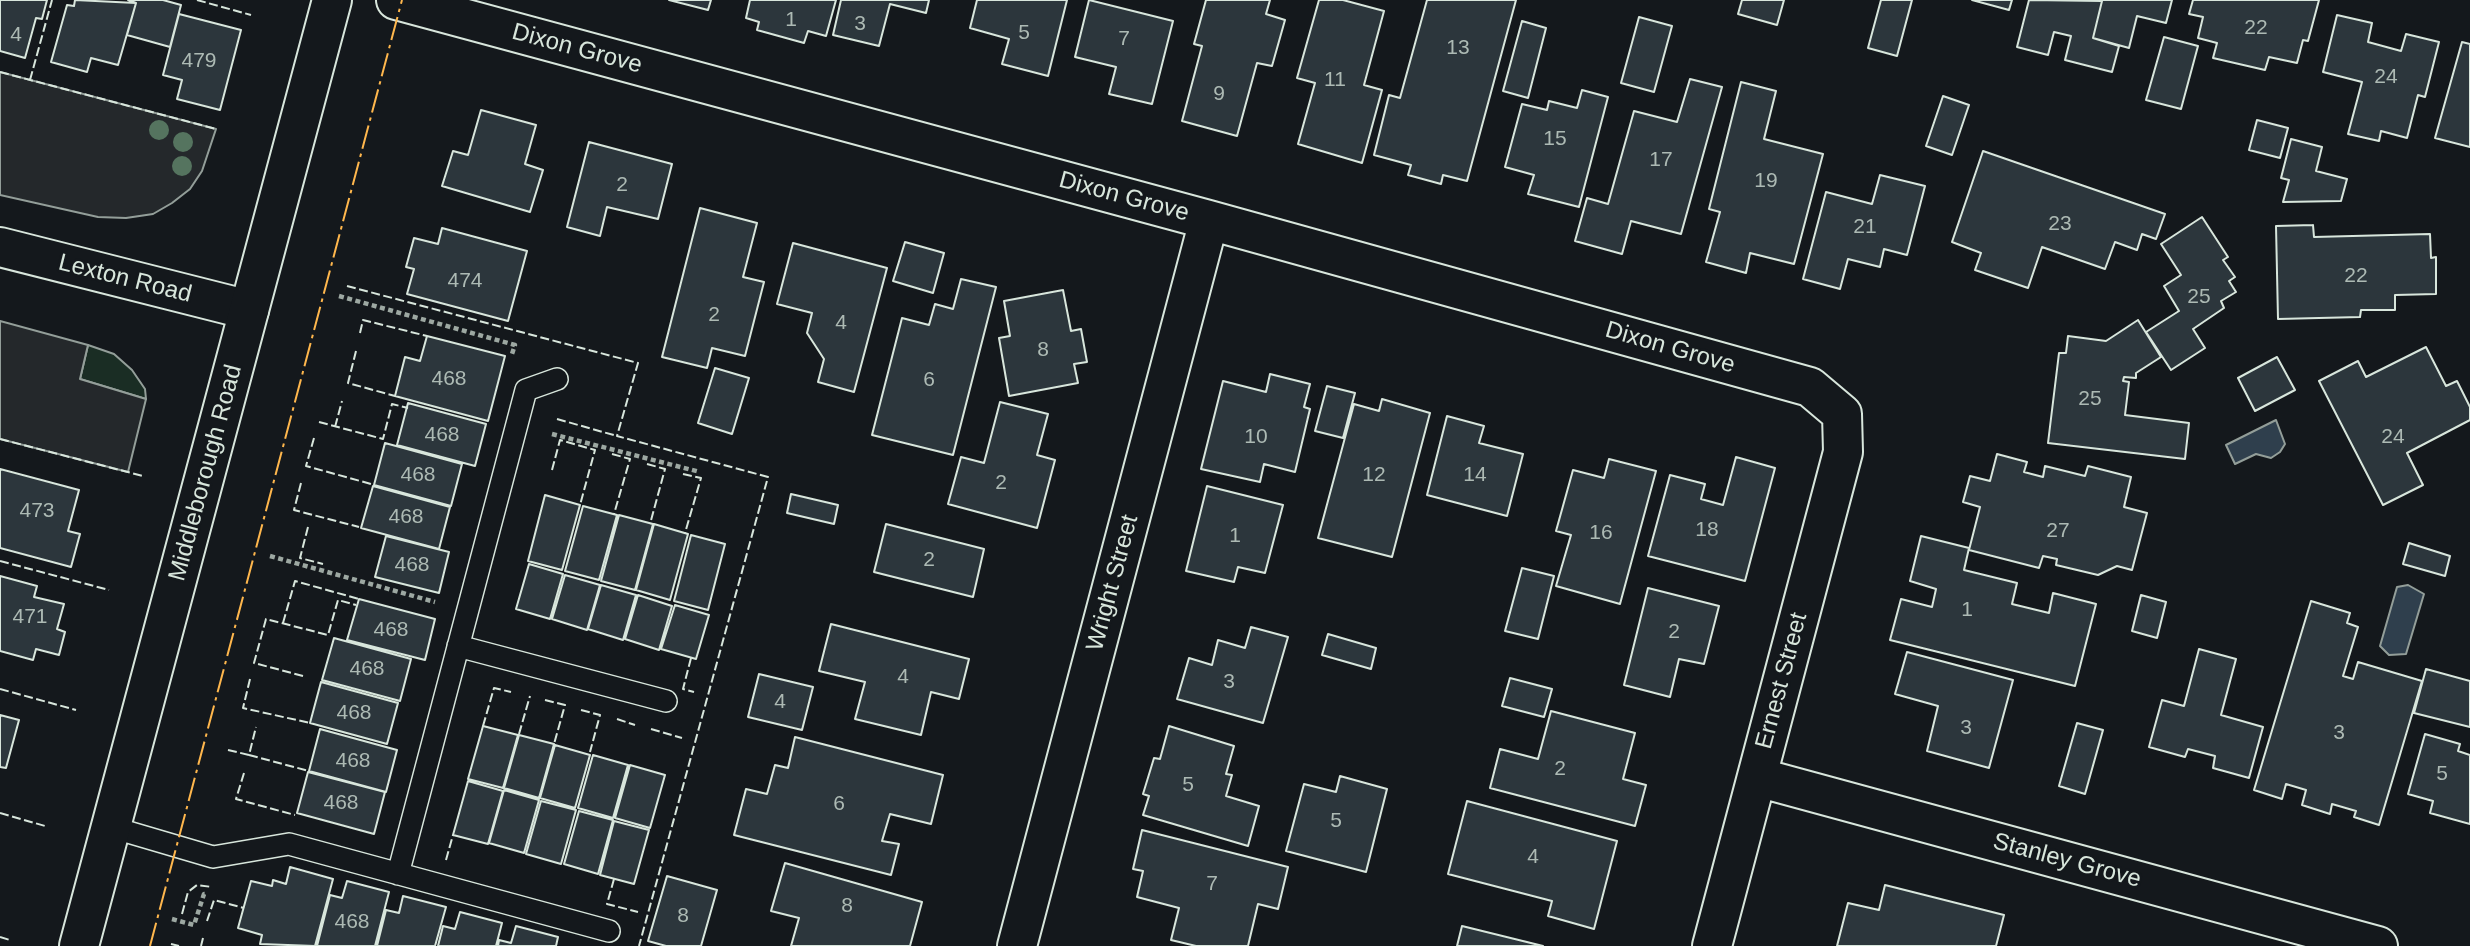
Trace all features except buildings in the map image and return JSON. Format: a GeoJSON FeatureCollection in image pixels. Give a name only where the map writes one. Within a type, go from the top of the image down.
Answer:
{"type":"FeatureCollection","features":[{"type":"Feature","properties":{"kind":"street","name":"Middleborough Road"},"geometry":{"type":"LineString","coordinates":[[79,946],[332,0]]}},
{"type":"Feature","properties":{"kind":"street","name":"Dixon Grove"},"geometry":{"type":"LineString","coordinates":[[397,0],[1209,220],[1810,387],[1842,414]]}},
{"type":"Feature","properties":{"kind":"street","name":"Wright Street"},"geometry":{"type":"LineString","coordinates":[[1017,946],[1209,220]]}},
{"type":"Feature","properties":{"kind":"street","name":"Lexton Road"},"geometry":{"type":"LineString","coordinates":[[0,247],[249,310]]}},
{"type":"Feature","properties":{"kind":"street","name":"Ernest Street"},"geometry":{"type":"LineString","coordinates":[[1712,946],[1843,452],[1842,414]]}},
{"type":"Feature","properties":{"kind":"street","name":"Stanley Grove"},"geometry":{"type":"LineString","coordinates":[[1757,777],[2288,934],[2378,946]]}},
{"type":"Feature","properties":{"kind":"lane"},"geometry":{"type":"LineString","coordinates":[[398,874],[526,390],[556,379]]}},
{"type":"Feature","properties":{"kind":"lane"},"geometry":{"type":"LineString","coordinates":[[458,646],[666,701]]}},
{"type":"Feature","properties":{"kind":"lane"},"geometry":{"type":"LineString","coordinates":[[111,827],[213,857],[289,844],[609,931]]}},
{"type":"Feature","properties":{"kind":"path"},"geometry":{"type":"LineString","coordinates":[[339,296],[515,345],[508,369]]}},
{"type":"Feature","properties":{"kind":"green space"},"geometry":{"type":"Polygon","coordinates":[[[88,345],[114,354],[132,370],[145,389],[146,399],[80,379],[88,345]]]}},
{"type":"Feature","properties":{"kind":"shaded area"},"geometry":{"type":"Polygon","coordinates":[[[0,72],[216,129],[202,171],[190,189],[172,203],[153,214],[126,218],[98,217],[0,195],[0,72]]]}},
{"type":"Feature","properties":{"kind":"shaded area"},"geometry":{"type":"Polygon","coordinates":[[[0,321],[88,345],[80,379],[146,399],[128,472],[0,439],[0,321]]]}},
{"type":"Feature","properties":{"kind":"water"},"geometry":{"type":"Polygon","coordinates":[[[2276,420],[2285,444],[2280,452],[2271,458],[2256,454],[2235,464],[2226,445],[2276,420]]]}},
{"type":"Feature","properties":{"kind":"water"},"geometry":{"type":"Polygon","coordinates":[[[2408,585],[2424,594],[2406,654],[2389,655],[2380,646],[2397,587],[2408,585]]]}},
{"type":"Feature","properties":{"kind":"fence"},"geometry":{"type":"LineString","coordinates":[[30,80],[52,0]]}},
{"type":"Feature","properties":{"kind":"fence"},"geometry":{"type":"LineString","coordinates":[[197,0],[251,15]]}},
{"type":"Feature","properties":{"kind":"fence"},"geometry":{"type":"LineString","coordinates":[[0,72],[216,129]]}},
{"type":"Feature","properties":{"kind":"fence"},"geometry":{"type":"LineString","coordinates":[[347,286],[638,363],[617,436],[768,477],[639,946]]}},
{"type":"Feature","properties":{"kind":"fence"},"geometry":{"type":"LineString","coordinates":[[360,333],[363,320],[427,336]]}},
{"type":"Feature","properties":{"kind":"fence"},"geometry":{"type":"LineString","coordinates":[[356,351],[348,383],[395,396]]}},
{"type":"Feature","properties":{"kind":"fence"},"geometry":{"type":"LineString","coordinates":[[335,427],[342,401]]}},
{"type":"Feature","properties":{"kind":"fence"},"geometry":{"type":"LineString","coordinates":[[319,422],[383,439],[392,404],[408,408]]}},
{"type":"Feature","properties":{"kind":"fence"},"geometry":{"type":"LineString","coordinates":[[557,419],[617,436]]}},
{"type":"Feature","properties":{"kind":"fence"},"geometry":{"type":"LineString","coordinates":[[314,438],[306,466],[371,484]]}},
{"type":"Feature","properties":{"kind":"fence"},"geometry":{"type":"LineString","coordinates":[[0,439],[143,476]]}},
{"type":"Feature","properties":{"kind":"fence"},"geometry":{"type":"LineString","coordinates":[[552,470],[560,440],[595,450],[580,505]]}},
{"type":"Feature","properties":{"kind":"fence"},"geometry":{"type":"LineString","coordinates":[[612,454],[630,459],[614,514]]}},
{"type":"Feature","properties":{"kind":"fence"},"geometry":{"type":"LineString","coordinates":[[647,464],[665,469],[650,524]]}},
{"type":"Feature","properties":{"kind":"fence"},"geometry":{"type":"LineString","coordinates":[[683,474],[701,478],[685,533]]}},
{"type":"Feature","properties":{"kind":"fence"},"geometry":{"type":"LineString","coordinates":[[301,483],[294,510],[359,527]]}},
{"type":"Feature","properties":{"kind":"fence"},"geometry":{"type":"LineString","coordinates":[[308,527],[300,558],[323,564]]}},
{"type":"Feature","properties":{"kind":"fence"},"geometry":{"type":"LineString","coordinates":[[0,561],[109,590]]}},
{"type":"Feature","properties":{"kind":"fence"},"geometry":{"type":"LineString","coordinates":[[283,623],[295,581],[359,599]]}},
{"type":"Feature","properties":{"kind":"fence"},"geometry":{"type":"LineString","coordinates":[[303,676],[254,663],[266,619],[328,635],[338,600],[356,605]]}},
{"type":"Feature","properties":{"kind":"fence"},"geometry":{"type":"LineString","coordinates":[[691,658],[683,689],[694,692]]}},
{"type":"Feature","properties":{"kind":"fence"},"geometry":{"type":"LineString","coordinates":[[250,679],[243,708],[310,723]]}},
{"type":"Feature","properties":{"kind":"fence"},"geometry":{"type":"LineString","coordinates":[[483,726],[494,688],[511,692]]}},
{"type":"Feature","properties":{"kind":"fence"},"geometry":{"type":"LineString","coordinates":[[0,689],[76,710]]}},
{"type":"Feature","properties":{"kind":"fence"},"geometry":{"type":"LineString","coordinates":[[519,734],[530,696]]}},
{"type":"Feature","properties":{"kind":"fence"},"geometry":{"type":"LineString","coordinates":[[545,700],[565,705],[554,744]]}},
{"type":"Feature","properties":{"kind":"fence"},"geometry":{"type":"LineString","coordinates":[[581,710],[600,715],[590,752]]}},
{"type":"Feature","properties":{"kind":"fence"},"geometry":{"type":"LineString","coordinates":[[617,719],[635,725]]}},
{"type":"Feature","properties":{"kind":"fence"},"geometry":{"type":"LineString","coordinates":[[228,750],[249,755],[256,727]]}},
{"type":"Feature","properties":{"kind":"fence"},"geometry":{"type":"LineString","coordinates":[[651,729],[682,738]]}},
{"type":"Feature","properties":{"kind":"fence"},"geometry":{"type":"LineString","coordinates":[[249,755],[309,771]]}},
{"type":"Feature","properties":{"kind":"fence"},"geometry":{"type":"LineString","coordinates":[[244,773],[236,799],[295,815]]}},
{"type":"Feature","properties":{"kind":"fence"},"geometry":{"type":"LineString","coordinates":[[0,813],[45,826]]}},
{"type":"Feature","properties":{"kind":"fence"},"geometry":{"type":"LineString","coordinates":[[446,860],[453,835]]}},
{"type":"Feature","properties":{"kind":"fence"},"geometry":{"type":"LineString","coordinates":[[614,879],[607,904],[638,912]]}},
{"type":"Feature","properties":{"kind":"fence"},"geometry":{"type":"LineString","coordinates":[[182,914],[188,892],[197,885],[212,887]]}},
{"type":"Feature","properties":{"kind":"fence"},"geometry":{"type":"LineString","coordinates":[[207,921],[214,900],[244,908]]}},
{"type":"Feature","properties":{"kind":"fence"},"geometry":{"type":"LineString","coordinates":[[0,937],[10,940]]}},
{"type":"Feature","properties":{"kind":"fence"},"geometry":{"type":"LineString","coordinates":[[201,946],[203,938]]}},
{"type":"Feature","properties":{"kind":"fence"},"geometry":{"type":"LineString","coordinates":[[171,944],[179,946]]}},
{"type":"Feature","properties":{"kind":"power"},"geometry":{"type":"LineString","coordinates":[[150,946],[402,0]]}}]}
